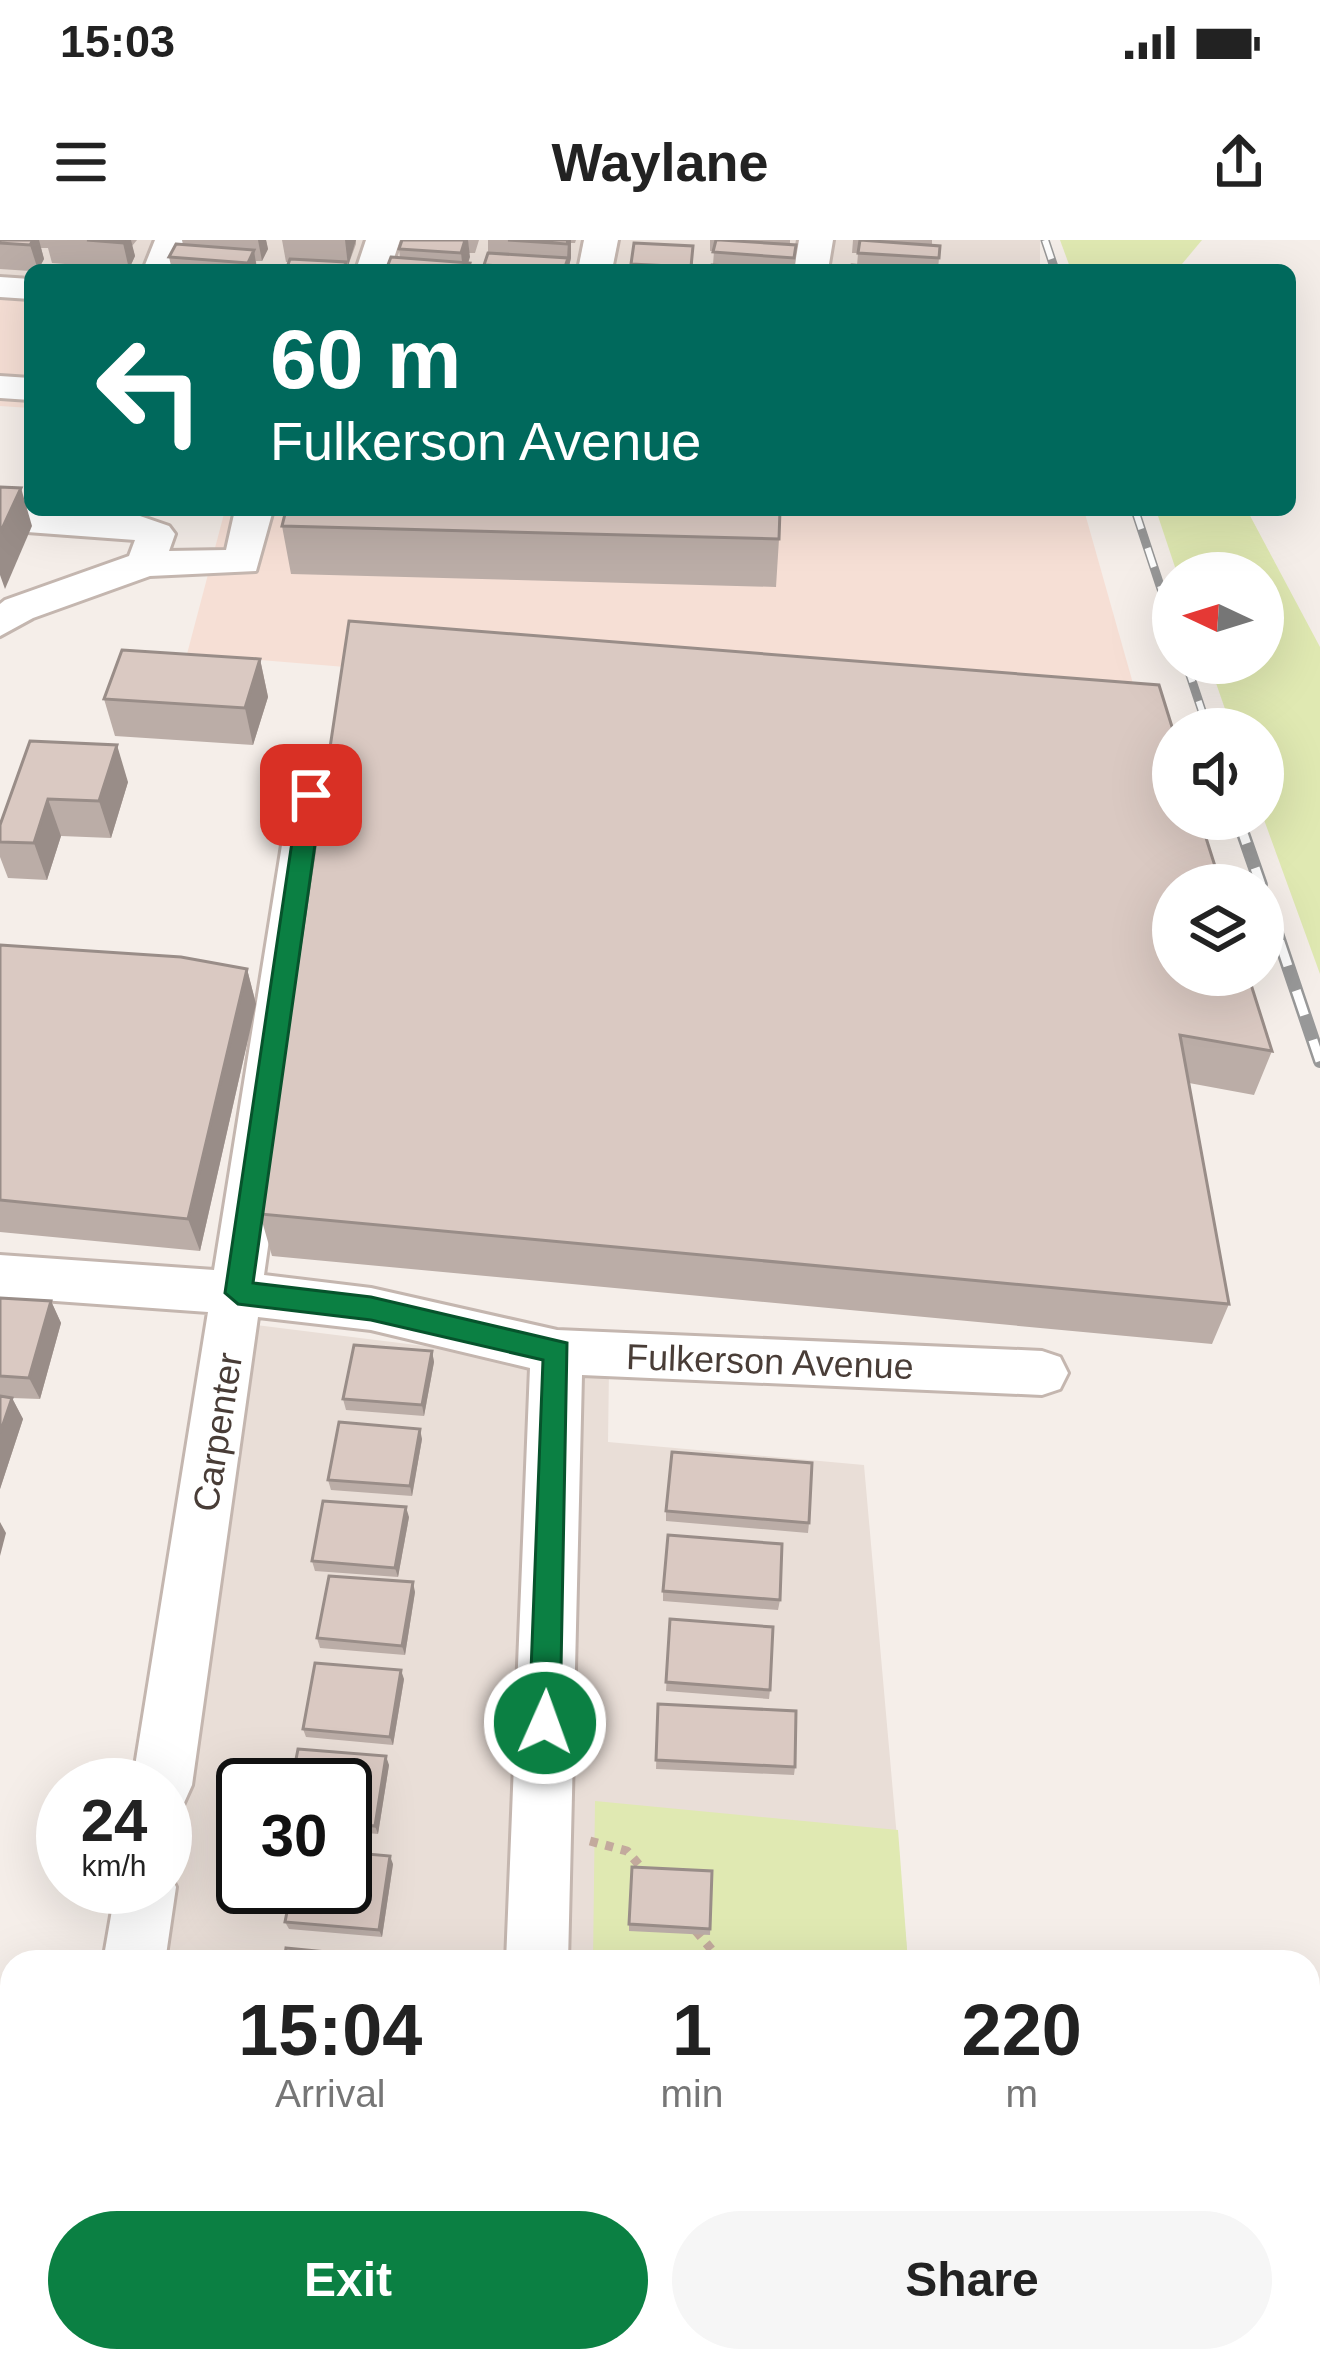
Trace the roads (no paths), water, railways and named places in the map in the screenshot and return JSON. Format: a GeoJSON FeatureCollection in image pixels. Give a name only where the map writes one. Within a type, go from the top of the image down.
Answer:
{"type":"FeatureCollection","features":[{"type":"Feature","properties":{"kind":"street"},"geometry":{"type":"LineString","coordinates":[[0,623],[19,609],[146,564],[242,562],[253,516]]}},
{"type":"Feature","properties":{"kind":"street"},"geometry":{"type":"LineString","coordinates":[[0,518],[140,528],[156,534],[146,564]]}},
{"type":"Feature","properties":{"kind":"street","name":"Carpenter"},"geometry":{"type":"LineString","coordinates":[[166,1758],[311,795]]}},
{"type":"Feature","properties":{"kind":"street","name":"Fulkerson Avenue"},"geometry":{"type":"LineString","coordinates":[[0,1276],[238,1293],[371,1309],[557,1352],[1042,1373]]}},
{"type":"Feature","properties":{"kind":"street"},"geometry":{"type":"LineString","coordinates":[[537,1950],[557,1352]]}},
{"type":"Feature","properties":{"kind":"street"},"geometry":{"type":"LineString","coordinates":[[136,1950],[142,1914]]}},
{"type":"Feature","properties":{"kind":"railway"},"geometry":{"type":"LineString","coordinates":[[1045,240],[1053,264]]}},
{"type":"Feature","properties":{"kind":"railway"},"geometry":{"type":"LineString","coordinates":[[1137,516],[1152,561]]}},
{"type":"Feature","properties":{"kind":"railway"},"geometry":{"type":"LineString","coordinates":[[1193,684],[1201,708]]}},
{"type":"Feature","properties":{"kind":"railway"},"geometry":{"type":"LineString","coordinates":[[1245,840],[1254,864]]}},
{"type":"Feature","properties":{"kind":"railway"},"geometry":{"type":"LineString","coordinates":[[1284,954],[1320,1061]]}}]}
